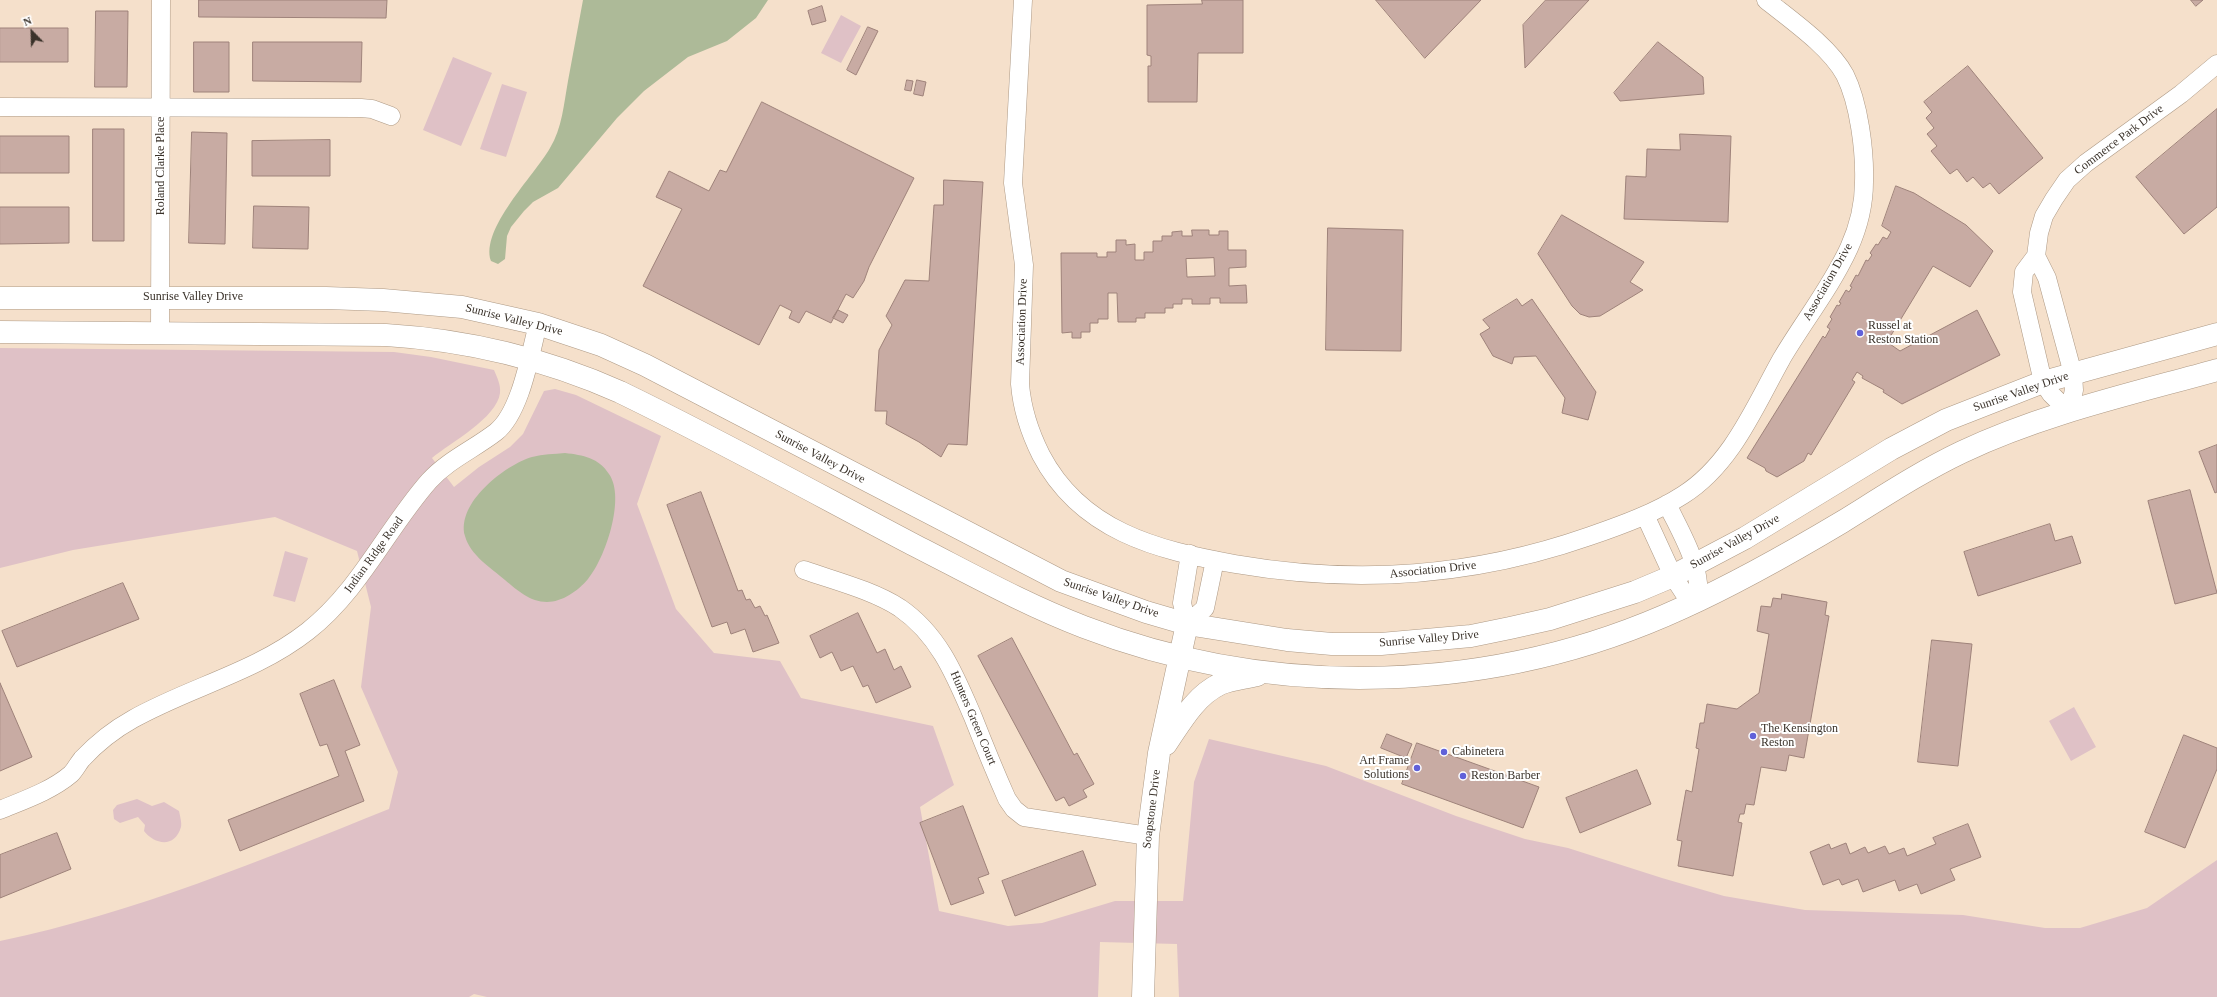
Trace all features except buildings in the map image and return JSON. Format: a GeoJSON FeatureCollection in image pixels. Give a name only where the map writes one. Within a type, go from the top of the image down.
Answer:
{"type":"FeatureCollection","features":[{"type":"Feature","properties":{"kind":"main road","name":"Sunrise Valley Drive"},"geometry":{"type":"LineString","coordinates":[[0,298],[161,297],[383,300],[462,307],[538,324],[600,346],[645,365],[1061,581],[1146,612],[1187,624],[1240,633],[1332,644],[1381,644],[1471,636],[1550,619],[1635,592],[1673,576],[1745,538],[1908,439],[1972,409],[2043,382],[2217,334]]}},
{"type":"Feature","properties":{"kind":"main road"},"geometry":{"type":"LineString","coordinates":[[0,332],[386,335],[464,344],[529,358],[573,372],[632,398],[1032,605],[1088,629],[1181,658],[1270,673],[1368,678],[1429,676],[1479,670],[1588,644],[1638,627],[1754,573],[1958,454],[2015,430],[2069,412],[2217,370]]}},
{"type":"Feature","properties":{"kind":"main road","name":"Soapstone Drive"},"geometry":{"type":"LineString","coordinates":[[1143,997],[1148,836],[1159,753],[1181,658],[1187,624]]}},
{"type":"Feature","properties":{"kind":"main road"},"geometry":{"type":"LineString","coordinates":[[1159,753],[1190,709],[1205,694],[1221,684],[1270,673]]}},
{"type":"Feature","properties":{"kind":"street","name":"Roland Clarke Place"},"geometry":{"type":"LineString","coordinates":[[160,333],[161,0]]}},
{"type":"Feature","properties":{"kind":"street","name":"Association Drive"},"geometry":{"type":"LineString","coordinates":[[1023,0],[1013,183],[1024,265],[1020,363],[1021,394],[1032,434],[1049,469],[1068,494],[1080,506],[1100,521],[1127,535],[1215,560],[1273,570],[1325,575],[1388,576],[1429,573],[1492,563],[1551,549],[1645,515],[1667,504],[1700,483],[1733,445],[1784,354],[1832,279],[1849,246],[1858,222],[1865,183],[1860,130],[1845,75],[1829,55],[1766,0]]}},
{"type":"Feature","properties":{"kind":"street","name":"Commerce Park Drive"},"geometry":{"type":"LineString","coordinates":[[2069,412],[2051,394],[2043,382],[2022,292],[2024,272],[2036,256],[2039,233],[2044,216],[2067,180],[2086,163],[2181,94],[2217,64]]}},
{"type":"Feature","properties":{"kind":"street"},"geometry":{"type":"LineString","coordinates":[[0,107],[360,108],[372,109],[391,116]]}},
{"type":"Feature","properties":{"kind":"street"},"geometry":{"type":"LineString","coordinates":[[2036,256],[2047,278],[2073,374],[2074,390],[2069,412]]}},
{"type":"Feature","properties":{"kind":"street","name":"Indian Ridge Road"},"geometry":{"type":"LineString","coordinates":[[0,810],[36,795],[72,774],[83,759],[103,741],[132,719],[264,660],[310,630],[354,585],[410,504],[432,478],[450,463],[503,425],[515,407],[538,324]]}},
{"type":"Feature","properties":{"kind":"street"},"geometry":{"type":"LineString","coordinates":[[1645,515],[1673,576],[1684,593],[1698,600],[1700,585],[1695,565],[1667,504]]}},
{"type":"Feature","properties":{"kind":"street"},"geometry":{"type":"LineString","coordinates":[[1190,554],[1182,603],[1187,624],[1204,608],[1215,560]]}},
{"type":"Feature","properties":{"kind":"street","name":"Hunters Green Court"},"geometry":{"type":"LineString","coordinates":[[804,570],[886,601],[918,621],[930,634],[952,667],[1007,799],[1014,810],[1024,816],[1148,836]]}},
{"type":"Feature","properties":{"kind":"shaded area"},"geometry":{"type":"Polygon","coordinates":[[[583,0],[768,0],[756,18],[727,41],[688,57],[644,91],[617,118],[558,188],[533,202],[524,211],[511,227],[507,236],[505,259],[498,264],[491,261],[490,248],[493,234],[510,203],[550,148],[560,124],[583,0]]]}},
{"type":"Feature","properties":{"kind":"shaded area"},"geometry":{"type":"Polygon","coordinates":[[[841,15],[861,26],[841,63],[821,53],[841,15]]]}},
{"type":"Feature","properties":{"kind":"shaded area"},"geometry":{"type":"Polygon","coordinates":[[[453,57],[492,73],[461,146],[423,130],[453,57]]]}},
{"type":"Feature","properties":{"kind":"shaded area"},"geometry":{"type":"Polygon","coordinates":[[[502,84],[527,92],[506,157],[480,149],[502,84]]]}},
{"type":"Feature","properties":{"kind":"shaded area"},"geometry":{"type":"Polygon","coordinates":[[[0,348],[394,352],[431,357],[494,370],[499,384],[500,393],[491,412],[472,429],[432,458],[454,487],[479,467],[510,447],[523,434],[544,391],[555,389],[576,395],[661,436],[637,504],[676,609],[714,653],[780,661],[801,698],[933,726],[954,785],[920,807],[939,911],[1008,926],[1042,923],[1115,901],[1183,901],[1194,782],[1209,739],[1326,766],[1456,816],[1525,839],[1568,848],[1724,896],[1805,910],[1963,915],[2045,928],[2080,928],[2147,908],[2217,860],[2217,997],[1179,997],[1177,944],[1100,942],[1098,997],[487,997],[474,994],[469,997],[0,997],[0,941],[99,916],[197,884],[389,809],[398,772],[361,687],[371,607],[357,551],[275,517],[73,550],[0,568],[0,348]]]}},
{"type":"Feature","properties":{"kind":"shaded area"},"geometry":{"type":"Polygon","coordinates":[[[565,453],[590,458],[605,469],[614,485],[614,512],[607,543],[601,558],[588,579],[575,592],[553,602],[547,602],[529,598],[476,555],[471,549],[465,536],[464,523],[468,511],[475,499],[485,487],[509,468],[532,457],[565,453]]]}},
{"type":"Feature","properties":{"kind":"shaded area"},"geometry":{"type":"Polygon","coordinates":[[[285,551],[308,558],[295,602],[273,596],[285,551]]]}},
{"type":"Feature","properties":{"kind":"shaded area"},"geometry":{"type":"Polygon","coordinates":[[[2074,707],[2096,747],[2071,761],[2049,721],[2074,707]]]}},
{"type":"Feature","properties":{"kind":"shaded area"},"geometry":{"type":"Polygon","coordinates":[[[137,799],[152,806],[164,802],[179,811],[181,827],[178,834],[170,841],[159,841],[149,836],[144,831],[145,825],[138,817],[120,823],[114,819],[113,810],[117,805],[137,799]]]}},
{"type":"Feature","properties":{"kind":"place","name":"Russel at Reston Station"},"geometry":{"type":"Point","coordinates":[1860,333]}},
{"type":"Feature","properties":{"kind":"place","name":"The Kensington Reston"},"geometry":{"type":"Point","coordinates":[1753,736]}},
{"type":"Feature","properties":{"kind":"place","name":"Cabinetera"},"geometry":{"type":"Point","coordinates":[1444,752]}},
{"type":"Feature","properties":{"kind":"place","name":"Art Frame Solutions"},"geometry":{"type":"Point","coordinates":[1417,768]}},
{"type":"Feature","properties":{"kind":"place","name":"Reston Barber"},"geometry":{"type":"Point","coordinates":[1463,776]}}]}
